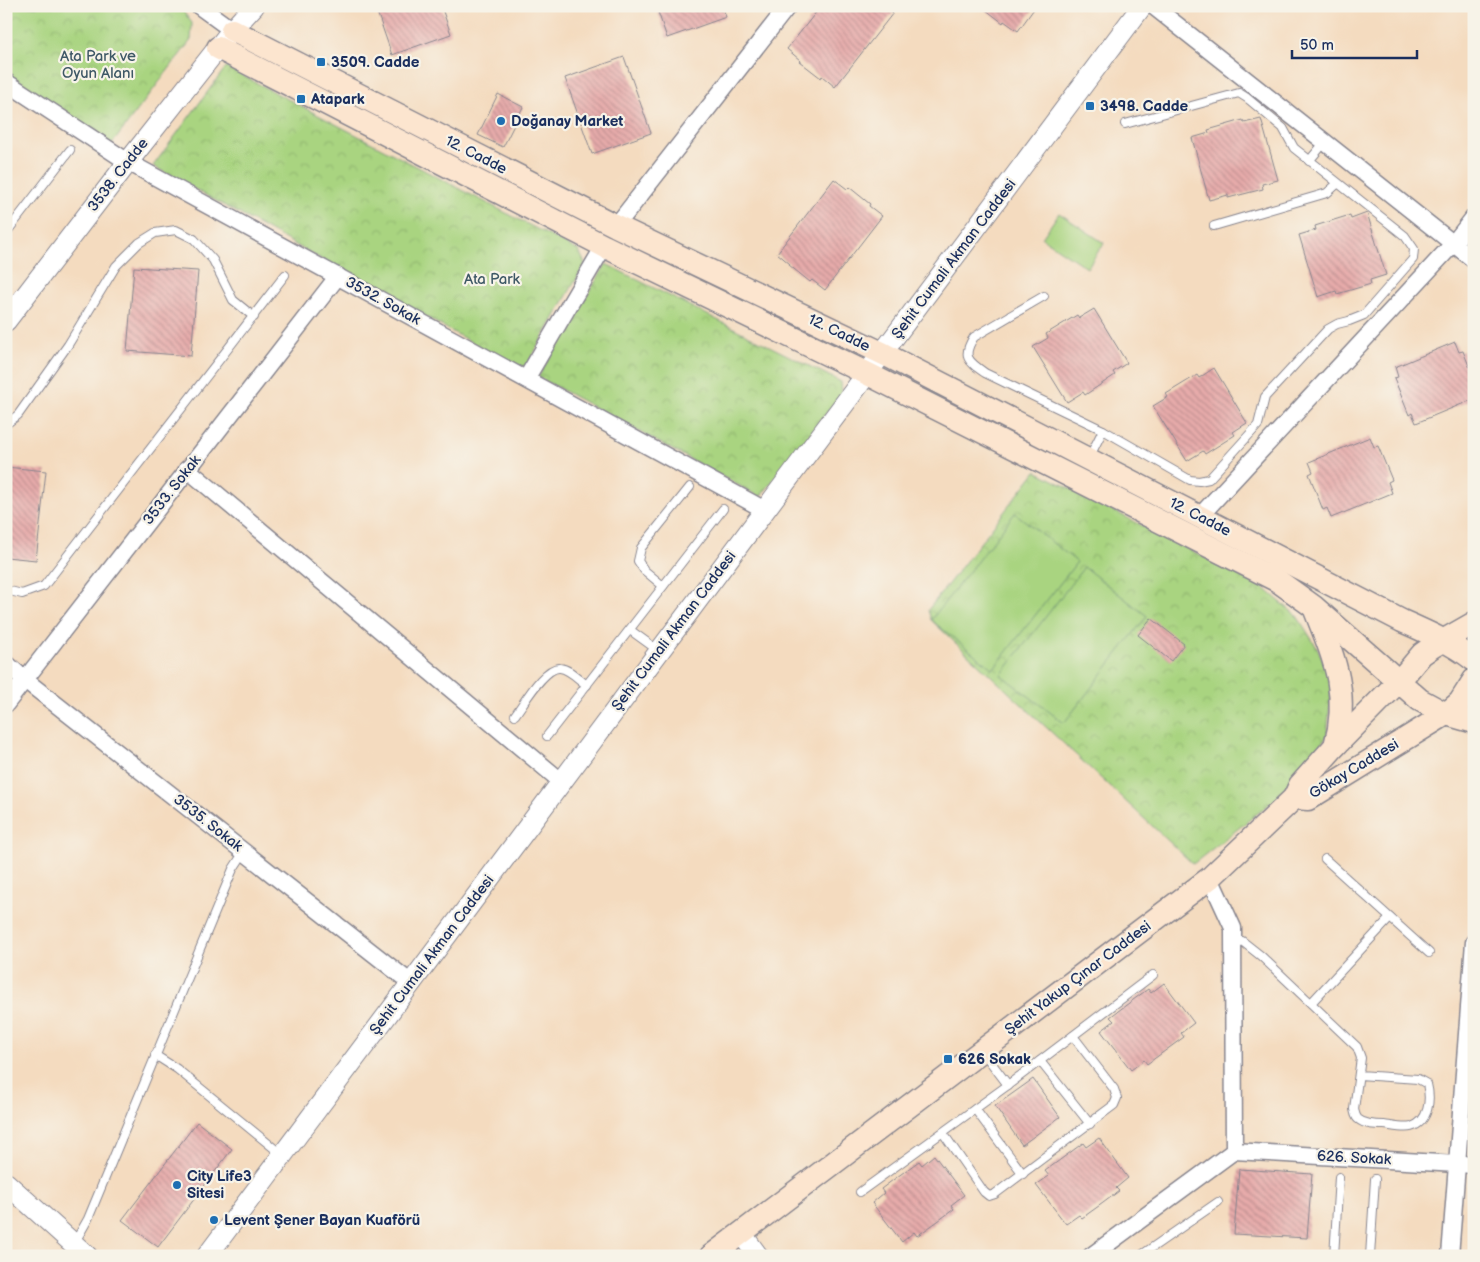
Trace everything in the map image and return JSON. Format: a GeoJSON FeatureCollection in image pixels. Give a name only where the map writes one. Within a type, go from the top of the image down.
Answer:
{"type":"FeatureCollection","features":[{"type":"Feature","properties":{"kind":"main road","name":"12. Cadde"},"geometry":{"type":"LineString","coordinates":[[232,30],[616,226],[884,354],[1199,517],[1444,640],[1474,660]]}},
{"type":"Feature","properties":{"kind":"main road","name":"12. Cadde"},"geometry":{"type":"LineString","coordinates":[[218,48],[604,246],[868,374],[1278,581],[1314,607],[1400,680],[1420,700],[1446,714]]}},
{"type":"Feature","properties":{"kind":"main road"},"geometry":{"type":"LineString","coordinates":[[1314,607],[1337,669],[1341,692],[1340,724],[1335,746]]}},
{"type":"Feature","properties":{"kind":"main road"},"geometry":{"type":"LineString","coordinates":[[1444,640],[1474,623]]}},
{"type":"Feature","properties":{"kind":"main road","name":"Gökay Caddesi"},"geometry":{"type":"LineString","coordinates":[[1444,640],[1422,654],[1400,680],[1335,746],[1300,785],[1294,798],[1308,799],[1446,714],[1460,702],[1474,680]]}},
{"type":"Feature","properties":{"kind":"main road"},"geometry":{"type":"LineString","coordinates":[[1446,714],[1474,722]]}},
{"type":"Feature","properties":{"kind":"main road","name":"Şehit Yakup Çınar Caddesi"},"geometry":{"type":"LineString","coordinates":[[711,1256],[1210,878],[1294,798]]}},
{"type":"Feature","properties":{"kind":"street"},"geometry":{"type":"LineString","coordinates":[[199,6],[232,30]]}},
{"type":"Feature","properties":{"kind":"street","name":"3538. Cadde"},"geometry":{"type":"LineString","coordinates":[[7,317],[232,30],[254,6]]}},
{"type":"Feature","properties":{"kind":"street"},"geometry":{"type":"LineString","coordinates":[[616,226],[788,6]]}},
{"type":"Feature","properties":{"kind":"street","name":"Şehit Cumali Akman Caddesi"},"geometry":{"type":"LineString","coordinates":[[207,1256],[765,510],[884,354],[1142,6]]}},
{"type":"Feature","properties":{"kind":"street"},"geometry":{"type":"LineString","coordinates":[[1153,6],[1474,260]]}},
{"type":"Feature","properties":{"kind":"street","name":"3532. Sokak"},"geometry":{"type":"LineString","coordinates":[[6,82],[128,162],[765,510]]}},
{"type":"Feature","properties":{"kind":"street"},"geometry":{"type":"LineString","coordinates":[[1199,517],[1453,244],[1474,218]]}},
{"type":"Feature","properties":{"kind":"street"},"geometry":{"type":"LineString","coordinates":[[526,379],[604,246]]}},
{"type":"Feature","properties":{"kind":"street","name":"3533. Sokak"},"geometry":{"type":"LineString","coordinates":[[6,704],[338,276]]}},
{"type":"Feature","properties":{"kind":"street"},"geometry":{"type":"LineString","coordinates":[[188,469],[562,782]]}},
{"type":"Feature","properties":{"kind":"street","name":"3535. Sokak"},"geometry":{"type":"LineString","coordinates":[[6,663],[25,680],[411,982]]}},
{"type":"Feature","properties":{"kind":"street"},"geometry":{"type":"LineString","coordinates":[[1091,1256],[1234,1151],[1233,925],[1210,878]]}},
{"type":"Feature","properties":{"kind":"street"},"geometry":{"type":"LineString","coordinates":[[1450,1256],[1466,1165],[1474,942]]}},
{"type":"Feature","properties":{"kind":"street","name":"626. Sokak"},"geometry":{"type":"LineString","coordinates":[[1234,1151],[1466,1165]]}},
{"type":"Feature","properties":{"kind":"street"},"geometry":{"type":"LineString","coordinates":[[6,1183],[80,1250]]}},
{"type":"Feature","properties":{"kind":"street"},"geometry":{"type":"LineString","coordinates":[[741,1233],[758,1256]]}},
{"type":"Feature","properties":{"kind":"lane"},"geometry":{"type":"LineString","coordinates":[[1044,296],[974,338],[968,346],[967,355],[971,363],[985,374],[1103,430],[1190,480],[1199,481],[1209,479],[1258,425],[1265,396],[1328,329],[1364,315],[1413,259],[1414,249],[1405,236],[1309,161],[1294,148],[1283,128],[1239,93],[1125,124]]}},
{"type":"Feature","properties":{"kind":"lane"},"geometry":{"type":"LineString","coordinates":[[1309,161],[1325,142]]}},
{"type":"Feature","properties":{"kind":"lane"},"geometry":{"type":"LineString","coordinates":[[6,233],[70,150]]}},
{"type":"Feature","properties":{"kind":"lane"},"geometry":{"type":"LineString","coordinates":[[1214,226],[1327,193],[1338,184]]}},
{"type":"Feature","properties":{"kind":"lane"},"geometry":{"type":"LineString","coordinates":[[6,424],[18,415],[68,345],[116,266],[139,243],[155,233],[176,230],[194,239],[213,260],[233,300],[254,317]]}},
{"type":"Feature","properties":{"kind":"lane"},"geometry":{"type":"LineString","coordinates":[[6,590],[22,594],[44,586],[285,276]]}},
{"type":"Feature","properties":{"kind":"lane"},"geometry":{"type":"LineString","coordinates":[[1088,460],[1103,430]]}},
{"type":"Feature","properties":{"kind":"lane"},"geometry":{"type":"LineString","coordinates":[[663,586],[644,570],[638,561],[641,548],[690,487]]}},
{"type":"Feature","properties":{"kind":"lane"},"geometry":{"type":"LineString","coordinates":[[547,736],[723,509]]}},
{"type":"Feature","properties":{"kind":"lane"},"geometry":{"type":"LineString","coordinates":[[630,630],[659,652]]}},
{"type":"Feature","properties":{"kind":"lane"},"geometry":{"type":"LineString","coordinates":[[516,715],[545,675],[555,668],[562,668],[586,685]]}},
{"type":"Feature","properties":{"kind":"lane"},"geometry":{"type":"LineString","coordinates":[[80,1250],[88,1219],[155,1056],[233,868],[244,852]]}},
{"type":"Feature","properties":{"kind":"lane"},"geometry":{"type":"LineString","coordinates":[[1325,859],[1429,953]]}},
{"type":"Feature","properties":{"kind":"lane"},"geometry":{"type":"LineString","coordinates":[[1312,1003],[1390,918]]}},
{"type":"Feature","properties":{"kind":"lane"},"geometry":{"type":"LineString","coordinates":[[1233,940],[1242,941],[1261,956],[1357,1047],[1361,1058],[1354,1109],[1355,1116],[1360,1121],[1371,1124],[1411,1127],[1421,1121],[1427,1112],[1429,1092],[1427,1084],[1418,1079],[1359,1075]]}},
{"type":"Feature","properties":{"kind":"lane"},"geometry":{"type":"LineString","coordinates":[[860,1192],[1008,1085],[1153,975]]}},
{"type":"Feature","properties":{"kind":"lane"},"geometry":{"type":"LineString","coordinates":[[943,1133],[984,1192],[989,1196],[1024,1174],[1114,1105],[1117,1098],[1114,1089],[1073,1036]]}},
{"type":"Feature","properties":{"kind":"lane"},"geometry":{"type":"LineString","coordinates":[[982,1051],[1008,1085]]}},
{"type":"Feature","properties":{"kind":"lane"},"geometry":{"type":"LineString","coordinates":[[155,1056],[177,1069],[282,1155]]}},
{"type":"Feature","properties":{"kind":"lane"},"geometry":{"type":"LineString","coordinates":[[1040,1061],[1090,1124]]}},
{"type":"Feature","properties":{"kind":"lane"},"geometry":{"type":"LineString","coordinates":[[975,1109],[1024,1174]]}},
{"type":"Feature","properties":{"kind":"lane"},"geometry":{"type":"LineString","coordinates":[[1334,1256],[1340,1177]]}},
{"type":"Feature","properties":{"kind":"lane"},"geometry":{"type":"LineString","coordinates":[[1370,1256],[1375,1179]]}},
{"type":"Feature","properties":{"kind":"lane"},"geometry":{"type":"LineString","coordinates":[[1140,1256],[1218,1202]]}},
{"type":"Feature","properties":{"kind":"green space","name":"Ata Park ve Oyun Alanı"},"geometry":{"type":"Polygon","coordinates":[[[6,6],[176,6],[182,10],[192,23],[191,40],[112,144],[6,75],[6,6]]]}},
{"type":"Feature","properties":{"kind":"green space","name":"Ata Park"},"geometry":{"type":"Polygon","coordinates":[[[226,67],[579,251],[585,264],[527,365],[518,368],[153,166],[226,67]]]}},
{"type":"Feature","properties":{"kind":"green space"},"geometry":{"type":"Polygon","coordinates":[[[1059,213],[1104,243],[1087,268],[1042,238],[1059,213]]]}},
{"type":"Feature","properties":{"kind":"green space"},"geometry":{"type":"Polygon","coordinates":[[[606,264],[841,382],[842,393],[760,497],[538,377],[606,264]]]}},
{"type":"Feature","properties":{"kind":"green space"},"geometry":{"type":"Polygon","coordinates":[[[1036,471],[1264,588],[1297,616],[1318,649],[1332,682],[1327,736],[1309,766],[1276,799],[1193,864],[931,620],[928,610],[1036,471]]]}},
{"type":"Feature","properties":{"kind":"green space"},"geometry":{"type":"Polygon","coordinates":[[[1015,513],[1077,562],[993,669],[931,620],[1015,513]]]}},
{"type":"Feature","properties":{"kind":"green space"},"geometry":{"type":"Polygon","coordinates":[[[1084,567],[1147,616],[1064,723],[1001,675],[1084,567]]]}},
{"type":"Feature","properties":{"kind":"building"},"geometry":{"type":"Polygon","coordinates":[[[375,6],[441,6],[451,34],[392,55],[375,6]]]}},
{"type":"Feature","properties":{"kind":"building"},"geometry":{"type":"Polygon","coordinates":[[[656,6],[722,6],[726,17],[667,38],[656,6]]]}},
{"type":"Feature","properties":{"kind":"building"},"geometry":{"type":"Polygon","coordinates":[[[821,6],[885,6],[893,13],[835,87],[799,61],[787,49],[821,6]]]}},
{"type":"Feature","properties":{"kind":"building"},"geometry":{"type":"Polygon","coordinates":[[[981,6],[1036,6],[1018,31],[1004,21],[1003,23],[981,6]]]}},
{"type":"Feature","properties":{"kind":"building"},"geometry":{"type":"Polygon","coordinates":[[[624,57],[651,133],[592,154],[565,78],[624,57]]]}},
{"type":"Feature","properties":{"kind":"building","name":"Doğanay Market"},"geometry":{"type":"Polygon","coordinates":[[[498,94],[523,107],[503,147],[478,135],[498,94]]]}},
{"type":"Feature","properties":{"kind":"building"},"geometry":{"type":"Polygon","coordinates":[[[1261,119],[1278,180],[1262,184],[1263,189],[1228,198],[1228,195],[1209,200],[1192,138],[1209,133],[1208,130],[1243,120],[1244,123],[1261,119]]]}},
{"type":"Feature","properties":{"kind":"building"},"geometry":{"type":"Polygon","coordinates":[[[834,179],[847,189],[849,187],[882,216],[825,290],[812,280],[810,282],[777,253],[834,179]]]}},
{"type":"Feature","properties":{"kind":"building"},"geometry":{"type":"Polygon","coordinates":[[[1367,213],[1386,275],[1370,280],[1371,284],[1337,294],[1336,291],[1318,297],[1299,235],[1316,230],[1315,226],[1350,215],[1351,219],[1367,213]]]}},
{"type":"Feature","properties":{"kind":"building"},"geometry":{"type":"Polygon","coordinates":[[[134,267],[198,271],[191,356],[127,351],[134,267]]]}},
{"type":"Feature","properties":{"kind":"building"},"geometry":{"type":"Polygon","coordinates":[[[1094,309],[1127,363],[1113,372],[1115,375],[1085,395],[1083,392],[1067,402],[1033,347],[1048,338],[1046,334],[1077,315],[1079,318],[1094,309]]]}},
{"type":"Feature","properties":{"kind":"building"},"geometry":{"type":"Polygon","coordinates":[[[1455,342],[1459,352],[1463,351],[1474,378],[1474,399],[1416,423],[1412,413],[1409,415],[1394,378],[1398,377],[1395,367],[1455,342]]]}},
{"type":"Feature","properties":{"kind":"building"},"geometry":{"type":"Polygon","coordinates":[[[1214,368],[1247,423],[1233,432],[1235,435],[1205,454],[1203,451],[1187,461],[1153,406],[1168,397],[1166,394],[1197,375],[1199,378],[1214,368]]]}},
{"type":"Feature","properties":{"kind":"building"},"geometry":{"type":"Polygon","coordinates":[[[1370,437],[1374,447],[1378,446],[1392,480],[1388,482],[1392,493],[1331,518],[1327,508],[1323,510],[1309,474],[1313,472],[1309,462],[1370,437]]]}},
{"type":"Feature","properties":{"kind":"building"},"geometry":{"type":"Polygon","coordinates":[[[6,467],[46,471],[36,560],[6,557],[6,467]]]}},
{"type":"Feature","properties":{"kind":"building"},"geometry":{"type":"Polygon","coordinates":[[[1151,618],[1184,644],[1171,661],[1138,635],[1151,618]]]}},
{"type":"Feature","properties":{"kind":"building"},"geometry":{"type":"Polygon","coordinates":[[[1164,983],[1194,1023],[1181,1033],[1184,1037],[1147,1064],[1144,1060],[1131,1070],[1101,1031],[1114,1021],[1110,1017],[1148,989],[1151,993],[1164,983]]]}},
{"type":"Feature","properties":{"kind":"building"},"geometry":{"type":"Polygon","coordinates":[[[1033,1079],[1060,1117],[1022,1145],[995,1106],[1033,1079]]]}},
{"type":"Feature","properties":{"kind":"building","name":"City Life3 Sitesi"},"geometry":{"type":"Polygon","coordinates":[[[197,1122],[232,1149],[158,1247],[122,1220],[197,1122]]]}},
{"type":"Feature","properties":{"kind":"building"},"geometry":{"type":"Polygon","coordinates":[[[1099,1138],[1128,1178],[1116,1188],[1119,1191],[1103,1203],[1082,1218],[1079,1215],[1066,1224],[1036,1185],[1049,1176],[1045,1171],[1083,1143],[1086,1147],[1099,1138]]]}},
{"type":"Feature","properties":{"kind":"building"},"geometry":{"type":"Polygon","coordinates":[[[934,1155],[964,1195],[951,1205],[954,1209],[917,1236],[914,1232],[902,1242],[872,1203],[884,1193],[881,1189],[919,1161],[922,1165],[934,1155]]]}},
{"type":"Feature","properties":{"kind":"building"},"geometry":{"type":"Polygon","coordinates":[[[1239,1169],[1312,1174],[1307,1238],[1234,1234],[1239,1169]]]}},
{"type":"Feature","properties":{"kind":"place","name":"3509. Cadde"},"geometry":{"type":"Point","coordinates":[321,62]}},
{"type":"Feature","properties":{"kind":"place","name":"Atapark"},"geometry":{"type":"Point","coordinates":[301,99]}},
{"type":"Feature","properties":{"kind":"place","name":"3498. Cadde"},"geometry":{"type":"Point","coordinates":[1090,106]}},
{"type":"Feature","properties":{"kind":"place","name":"Doğanay Market"},"geometry":{"type":"Point","coordinates":[501,121]}},
{"type":"Feature","properties":{"kind":"place","name":"626 Sokak"},"geometry":{"type":"Point","coordinates":[948,1059]}},
{"type":"Feature","properties":{"kind":"place","name":"City Life3 Sitesi"},"geometry":{"type":"Point","coordinates":[177,1185]}},
{"type":"Feature","properties":{"kind":"place","name":"Levent Şener Bayan Kuaförü"},"geometry":{"type":"Point","coordinates":[214,1220]}}]}
